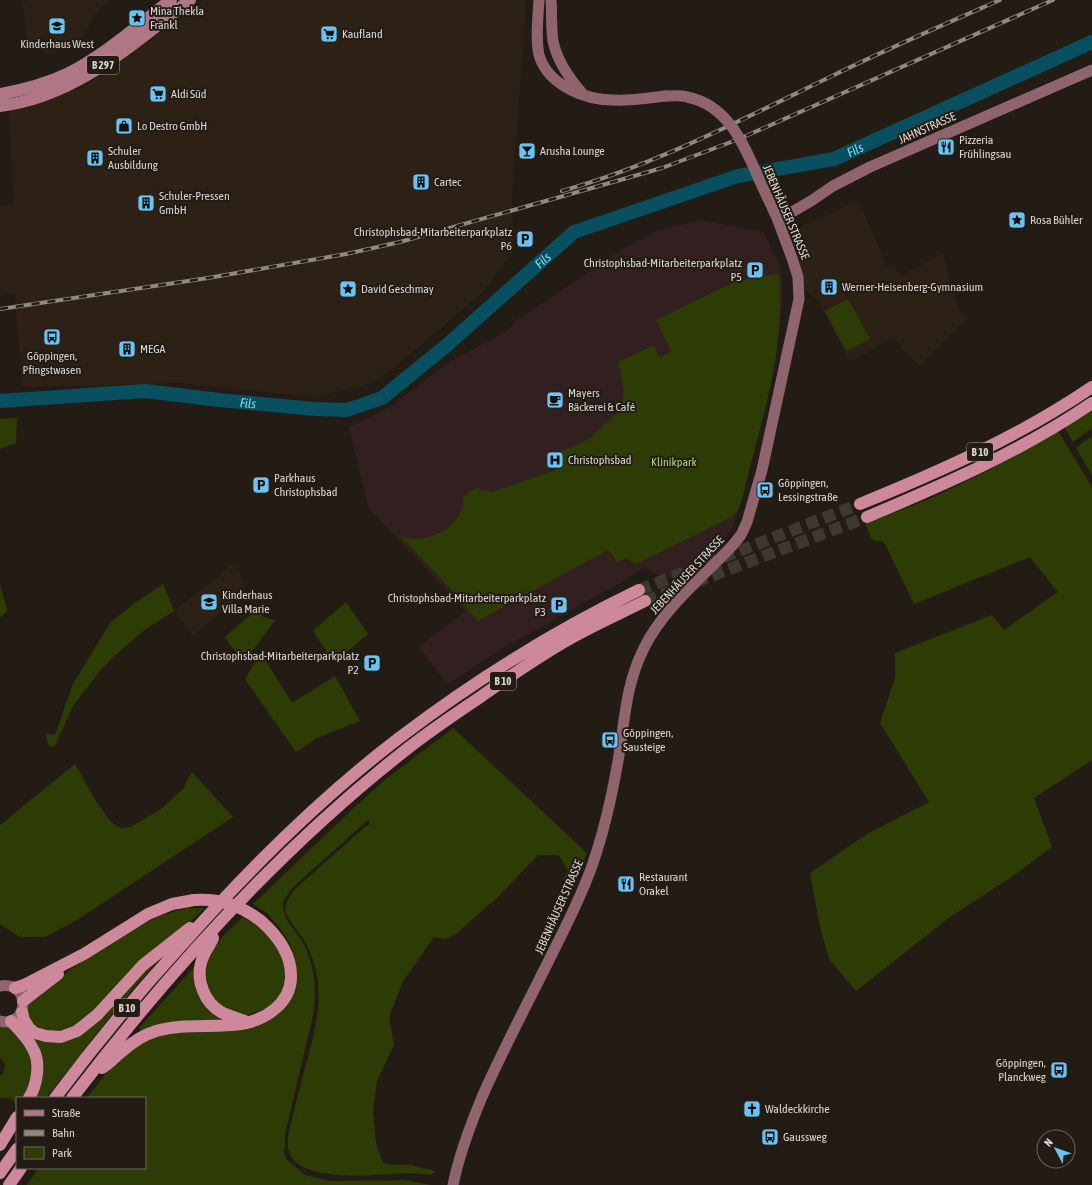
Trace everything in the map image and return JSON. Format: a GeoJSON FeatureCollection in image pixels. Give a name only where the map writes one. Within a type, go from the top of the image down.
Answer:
{"type":"FeatureCollection","features":[{"type":"Feature","properties":{"kind":"highway","name":"B 10"},"geometry":{"type":"LineString","coordinates":[[860,504],[924,478],[977,454],[1021,430],[1092,387]]}},
{"type":"Feature","properties":{"kind":"highway","name":"B 10"},"geometry":{"type":"LineString","coordinates":[[867,517],[982,467],[1050,429],[1092,403]]}},
{"type":"Feature","properties":{"kind":"highway","name":"B 10"},"geometry":{"type":"LineString","coordinates":[[56,1097],[103,1036],[202,921],[253,867],[366,764],[438,709],[513,660],[564,629],[639,590]]}},
{"type":"Feature","properties":{"kind":"highway","name":"B 10"},"geometry":{"type":"LineString","coordinates":[[73,1097],[159,991],[218,925],[264,876],[371,778],[408,749],[502,682],[565,642],[606,619],[645,601]]}},
{"type":"Feature","properties":{"kind":"highway"},"geometry":{"type":"LineString","coordinates":[[15,988],[24,985],[84,954],[148,914],[172,904],[194,900],[213,900],[225,902],[244,910],[261,921],[274,934],[287,954],[291,968],[291,983],[279,1007],[271,1013],[242,1024],[179,1027],[156,1031],[143,1036],[106,1066],[89,1076]]}},
{"type":"Feature","properties":{"kind":"highway"},"geometry":{"type":"LineString","coordinates":[[84,954],[23,1006],[24,1020],[29,1028],[36,1033],[46,1036],[61,1037],[77,1031],[97,1015],[143,965],[186,929],[202,921]]}},
{"type":"Feature","properties":{"kind":"highway","name":"B 10"},"geometry":{"type":"LineString","coordinates":[[218,925],[213,939],[200,963],[199,973],[202,989],[212,1005],[221,1012],[250,1022]]}},
{"type":"Feature","properties":{"kind":"highway"},"geometry":{"type":"LineString","coordinates":[[5,1021],[26,1037],[34,1050],[38,1069],[36,1081],[29,1097]]}},
{"type":"Feature","properties":{"kind":"highway"},"geometry":{"type":"LineString","coordinates":[[0,1145],[16,1119]]}},
{"type":"Feature","properties":{"kind":"highway"},"geometry":{"type":"LineString","coordinates":[[0,1173],[16,1150]]}},
{"type":"Feature","properties":{"kind":"highway"},"geometry":{"type":"LineString","coordinates":[[9,1185],[20,1169]]}},
{"type":"Feature","properties":{"kind":"main road","name":"B 297"},"geometry":{"type":"LineString","coordinates":[[0,94],[28,88],[67,74],[93,58],[171,0]]}},
{"type":"Feature","properties":{"kind":"main road","name":"B 297"},"geometry":{"type":"LineString","coordinates":[[0,106],[38,98],[81,80],[111,61],[190,0]]}},
{"type":"Feature","properties":{"kind":"main road","name":"JEBENHÄUSER STRASSE"},"geometry":{"type":"LineString","coordinates":[[453,1185],[464,1143],[490,1080],[569,920],[594,862],[605,823],[613,784],[630,683],[639,659],[651,636],[666,615],[732,546],[741,535],[748,522],[762,470],[799,299],[798,277],[777,218],[736,130],[724,116],[708,104],[685,96],[614,100],[597,99],[561,85],[549,73],[539,57],[539,0]]}},
{"type":"Feature","properties":{"kind":"main road"},"geometry":{"type":"LineString","coordinates":[[551,0],[553,42],[566,73],[583,94]]}},
{"type":"Feature","properties":{"kind":"main road","name":"JAHNSTRASSE"},"geometry":{"type":"LineString","coordinates":[[777,218],[799,208],[833,186],[870,167],[1092,70]]}},
{"type":"Feature","properties":{"kind":"main road"},"geometry":{"type":"LineString","coordinates":[[0,986],[7,985],[15,988],[21,995],[23,1006],[17,1018],[5,1021]]}},
{"type":"Feature","properties":{"kind":"shaded area","name":"Kinderhaus West"},"geometry":{"type":"Polygon","coordinates":[[[28,0],[108,1],[95,15],[82,38],[49,55],[27,39],[22,2],[28,0]]]}},
{"type":"Feature","properties":{"kind":"shaded area"},"geometry":{"type":"Polygon","coordinates":[[[203,0],[525,0],[524,35],[512,194],[513,252],[483,292],[394,368],[363,386],[314,397],[180,383],[22,387],[15,294],[0,296],[0,206],[14,204],[9,112],[81,87],[121,62],[203,0]]]}},
{"type":"Feature","properties":{"kind":"shaded area"},"geometry":{"type":"Polygon","coordinates":[[[859,200],[888,269],[895,266],[901,276],[943,253],[952,290],[960,310],[967,318],[920,365],[904,352],[894,337],[850,362],[818,300],[805,290],[794,230],[859,200]]]}},
{"type":"Feature","properties":{"kind":"shaded area","name":"Christophsbad"},"geometry":{"type":"Polygon","coordinates":[[[701,220],[764,232],[780,267],[782,282],[783,296],[775,366],[742,500],[733,527],[724,539],[682,581],[657,575],[645,567],[617,585],[498,651],[448,684],[418,647],[466,611],[371,511],[366,500],[349,426],[363,421],[391,406],[449,362],[507,331],[516,320],[620,250],[659,230],[701,220]]]}},
{"type":"Feature","properties":{"kind":"shaded area","name":"Kinderhaus Villa Marie"},"geometry":{"type":"Polygon","coordinates":[[[229,565],[238,565],[245,592],[193,636],[174,611],[220,575],[229,565]]]}},
{"type":"Feature","properties":{"kind":"green space","name":"Klinikpark"},"geometry":{"type":"Polygon","coordinates":[[[778,273],[780,281],[779,330],[772,378],[743,496],[738,510],[732,517],[636,564],[627,558],[618,563],[608,550],[478,621],[437,574],[399,535],[415,539],[432,536],[441,532],[455,521],[460,514],[463,506],[463,497],[476,488],[492,492],[556,470],[553,458],[556,455],[585,441],[596,433],[617,412],[623,398],[623,382],[618,362],[654,345],[659,358],[671,352],[656,320],[734,282],[778,273]]]}},
{"type":"Feature","properties":{"kind":"green space"},"geometry":{"type":"Polygon","coordinates":[[[848,299],[870,339],[846,351],[825,311],[848,299]]]}},
{"type":"Feature","properties":{"kind":"green space"},"geometry":{"type":"Polygon","coordinates":[[[1092,409],[1092,428],[1073,442],[1064,426],[1092,409]]]}},
{"type":"Feature","properties":{"kind":"green space"},"geometry":{"type":"Polygon","coordinates":[[[17,418],[16,443],[0,449],[0,419],[17,418]]]}},
{"type":"Feature","properties":{"kind":"green space"},"geometry":{"type":"Polygon","coordinates":[[[1058,431],[1092,487],[1092,760],[1034,798],[1052,847],[1013,876],[950,917],[856,991],[829,959],[820,927],[810,873],[867,834],[929,802],[880,723],[895,678],[895,653],[992,615],[1004,630],[1058,592],[1030,557],[914,604],[885,544],[882,541],[871,539],[866,524],[934,497],[989,470],[1058,431]]]}},
{"type":"Feature","properties":{"kind":"green space"},"geometry":{"type":"Polygon","coordinates":[[[1092,436],[1092,475],[1076,448],[1092,436]]]}},
{"type":"Feature","properties":{"kind":"green space"},"geometry":{"type":"Polygon","coordinates":[[[0,583],[7,611],[0,617],[0,583]]]}},
{"type":"Feature","properties":{"kind":"green space"},"geometry":{"type":"Polygon","coordinates":[[[163,584],[174,611],[146,629],[112,658],[99,672],[73,706],[55,746],[50,747],[48,745],[46,734],[55,735],[73,684],[110,623],[132,605],[163,584]]]}},
{"type":"Feature","properties":{"kind":"green space"},"geometry":{"type":"Polygon","coordinates":[[[346,602],[368,634],[334,663],[313,631],[346,602]]]}},
{"type":"Feature","properties":{"kind":"green space"},"geometry":{"type":"Polygon","coordinates":[[[256,610],[265,618],[275,620],[245,661],[230,645],[225,637],[256,610]]]}},
{"type":"Feature","properties":{"kind":"green space"},"geometry":{"type":"Polygon","coordinates":[[[261,653],[292,703],[335,676],[360,721],[317,738],[296,752],[245,679],[261,653]]]}},
{"type":"Feature","properties":{"kind":"green space"},"geometry":{"type":"Polygon","coordinates":[[[453,728],[587,853],[574,884],[563,880],[568,871],[559,855],[538,855],[499,896],[457,933],[446,939],[434,937],[403,981],[389,1017],[394,1045],[377,1081],[373,1112],[376,1144],[383,1163],[392,1165],[411,1165],[435,1171],[432,1175],[417,1173],[341,1175],[323,1173],[307,1169],[296,1162],[288,1148],[289,1130],[315,1030],[319,999],[315,967],[309,949],[287,916],[286,906],[294,890],[369,825],[369,819],[293,887],[283,903],[286,918],[302,941],[307,952],[313,970],[315,987],[314,1011],[285,1134],[285,1149],[283,1149],[286,1159],[305,1175],[330,1181],[405,1180],[431,1185],[27,1185],[38,1169],[146,1169],[146,1097],[88,1097],[110,1068],[127,1050],[158,1034],[249,1026],[295,985],[297,974],[295,959],[290,944],[267,913],[253,904],[386,779],[453,728]]]}},
{"type":"Feature","properties":{"kind":"green space"},"geometry":{"type":"Polygon","coordinates":[[[75,764],[94,798],[110,821],[120,828],[131,827],[161,809],[183,789],[192,772],[233,817],[77,920],[45,937],[20,937],[0,924],[0,825],[75,764]]]}},
{"type":"Feature","properties":{"kind":"green space"},"geometry":{"type":"Polygon","coordinates":[[[187,908],[205,908],[92,1014],[74,1028],[49,1034],[31,1026],[27,1010],[30,1000],[71,969],[122,936],[159,916],[187,908]]]}},
{"type":"Feature","properties":{"kind":"green space"},"geometry":{"type":"Polygon","coordinates":[[[243,917],[255,924],[270,938],[284,958],[285,974],[284,987],[279,998],[270,1007],[247,1015],[234,1013],[214,1001],[208,991],[205,978],[207,962],[214,948],[223,936],[243,917]]]}},
{"type":"Feature","properties":{"kind":"green space"},"geometry":{"type":"Polygon","coordinates":[[[162,956],[122,1002],[47,1097],[35,1097],[39,1085],[23,1025],[68,1039],[162,956]]]}},
{"type":"Feature","properties":{"kind":"green space"},"geometry":{"type":"Polygon","coordinates":[[[196,965],[196,982],[230,1019],[139,1034],[140,1027],[196,965]]]}},
{"type":"Feature","properties":{"kind":"green space"},"geometry":{"type":"Polygon","coordinates":[[[0,1025],[9,1027],[30,1051],[34,1076],[25,1097],[16,1097],[16,1105],[12,1099],[0,1098],[0,1076],[3,1074],[5,1064],[0,1057],[0,1025]]]}},
{"type":"Feature","properties":{"kind":"waterway","name":"Fils"},"geometry":{"type":"LineString","coordinates":[[0,401],[145,391],[219,400],[315,409],[347,410],[382,398],[446,346],[574,232],[738,176],[834,159],[1092,42]]}},
{"type":"Feature","properties":{"kind":"tunnel"},"geometry":{"type":"LineString","coordinates":[[639,590],[860,504]]}},
{"type":"Feature","properties":{"kind":"tunnel"},"geometry":{"type":"LineString","coordinates":[[645,601],[867,517]]}},
{"type":"Feature","properties":{"kind":"railway"},"geometry":{"type":"LineString","coordinates":[[562,191],[598,180],[667,154],[875,55],[1000,0]]}},
{"type":"Feature","properties":{"kind":"railway"},"geometry":{"type":"LineString","coordinates":[[0,309],[208,278],[346,254],[400,242],[662,168],[739,139],[1053,0]]}},
{"type":"Feature","properties":{"kind":"place","name":"Mina Thekla Fränkl"},"geometry":{"type":"Point","coordinates":[137,18]}},
{"type":"Feature","properties":{"kind":"place","name":"Kinderhaus West"},"geometry":{"type":"Point","coordinates":[57,26]}},
{"type":"Feature","properties":{"kind":"place","name":"Kaufland"},"geometry":{"type":"Point","coordinates":[329,34]}},
{"type":"Feature","properties":{"kind":"place","name":"Aldi Süd"},"geometry":{"type":"Point","coordinates":[158,94]}},
{"type":"Feature","properties":{"kind":"place","name":"Lo Destro GmbH"},"geometry":{"type":"Point","coordinates":[124,126]}},
{"type":"Feature","properties":{"kind":"place","name":"Pizzeria Frühlingsau"},"geometry":{"type":"Point","coordinates":[946,147]}},
{"type":"Feature","properties":{"kind":"place","name":"Arusha Lounge"},"geometry":{"type":"Point","coordinates":[527,151]}},
{"type":"Feature","properties":{"kind":"place","name":"Schuler Ausbildung"},"geometry":{"type":"Point","coordinates":[95,158]}},
{"type":"Feature","properties":{"kind":"place","name":"Cartec"},"geometry":{"type":"Point","coordinates":[421,182]}},
{"type":"Feature","properties":{"kind":"place","name":"Schuler-Pressen GmbH"},"geometry":{"type":"Point","coordinates":[146,203]}},
{"type":"Feature","properties":{"kind":"place","name":"Rosa Bühler"},"geometry":{"type":"Point","coordinates":[1017,220]}},
{"type":"Feature","properties":{"kind":"place","name":"Christophsbad-Mitarbeiterparkplatz P6"},"geometry":{"type":"Point","coordinates":[525,239]}},
{"type":"Feature","properties":{"kind":"place","name":"Christophsbad-Mitarbeiterparkplatz P5"},"geometry":{"type":"Point","coordinates":[755,270]}},
{"type":"Feature","properties":{"kind":"place","name":"Werner-Heisenberg-Gymnasium"},"geometry":{"type":"Point","coordinates":[829,287]}},
{"type":"Feature","properties":{"kind":"place","name":"David Geschmay"},"geometry":{"type":"Point","coordinates":[348,289]}},
{"type":"Feature","properties":{"kind":"place","name":"Göppingen, Pfingstwasen"},"geometry":{"type":"Point","coordinates":[52,337]}},
{"type":"Feature","properties":{"kind":"place","name":"MEGA"},"geometry":{"type":"Point","coordinates":[127,349]}},
{"type":"Feature","properties":{"kind":"place","name":"Mayers Bäckerei & Café"},"geometry":{"type":"Point","coordinates":[555,400]}},
{"type":"Feature","properties":{"kind":"place","name":"Christophsbad"},"geometry":{"type":"Point","coordinates":[555,460]}},
{"type":"Feature","properties":{"kind":"place","name":"Parkhaus Christophsbad"},"geometry":{"type":"Point","coordinates":[261,485]}},
{"type":"Feature","properties":{"kind":"place","name":"Göppingen, Lessingstraße"},"geometry":{"type":"Point","coordinates":[765,490]}},
{"type":"Feature","properties":{"kind":"place","name":"Kinderhaus Villa Marie"},"geometry":{"type":"Point","coordinates":[209,602]}},
{"type":"Feature","properties":{"kind":"place","name":"Christophsbad-Mitarbeiterparkplatz P3"},"geometry":{"type":"Point","coordinates":[559,605]}},
{"type":"Feature","properties":{"kind":"place","name":"Christophsbad-Mitarbeiterparkplatz P2"},"geometry":{"type":"Point","coordinates":[372,663]}},
{"type":"Feature","properties":{"kind":"place","name":"Göppingen, Sausteige"},"geometry":{"type":"Point","coordinates":[610,740]}},
{"type":"Feature","properties":{"kind":"place","name":"Restaurant Orakel"},"geometry":{"type":"Point","coordinates":[626,884]}},
{"type":"Feature","properties":{"kind":"place","name":"Göppingen, Planckweg"},"geometry":{"type":"Point","coordinates":[1059,1070]}},
{"type":"Feature","properties":{"kind":"place","name":"Waldeckkirche"},"geometry":{"type":"Point","coordinates":[752,1109]}},
{"type":"Feature","properties":{"kind":"place","name":"Gaussweg"},"geometry":{"type":"Point","coordinates":[770,1137]}}]}
